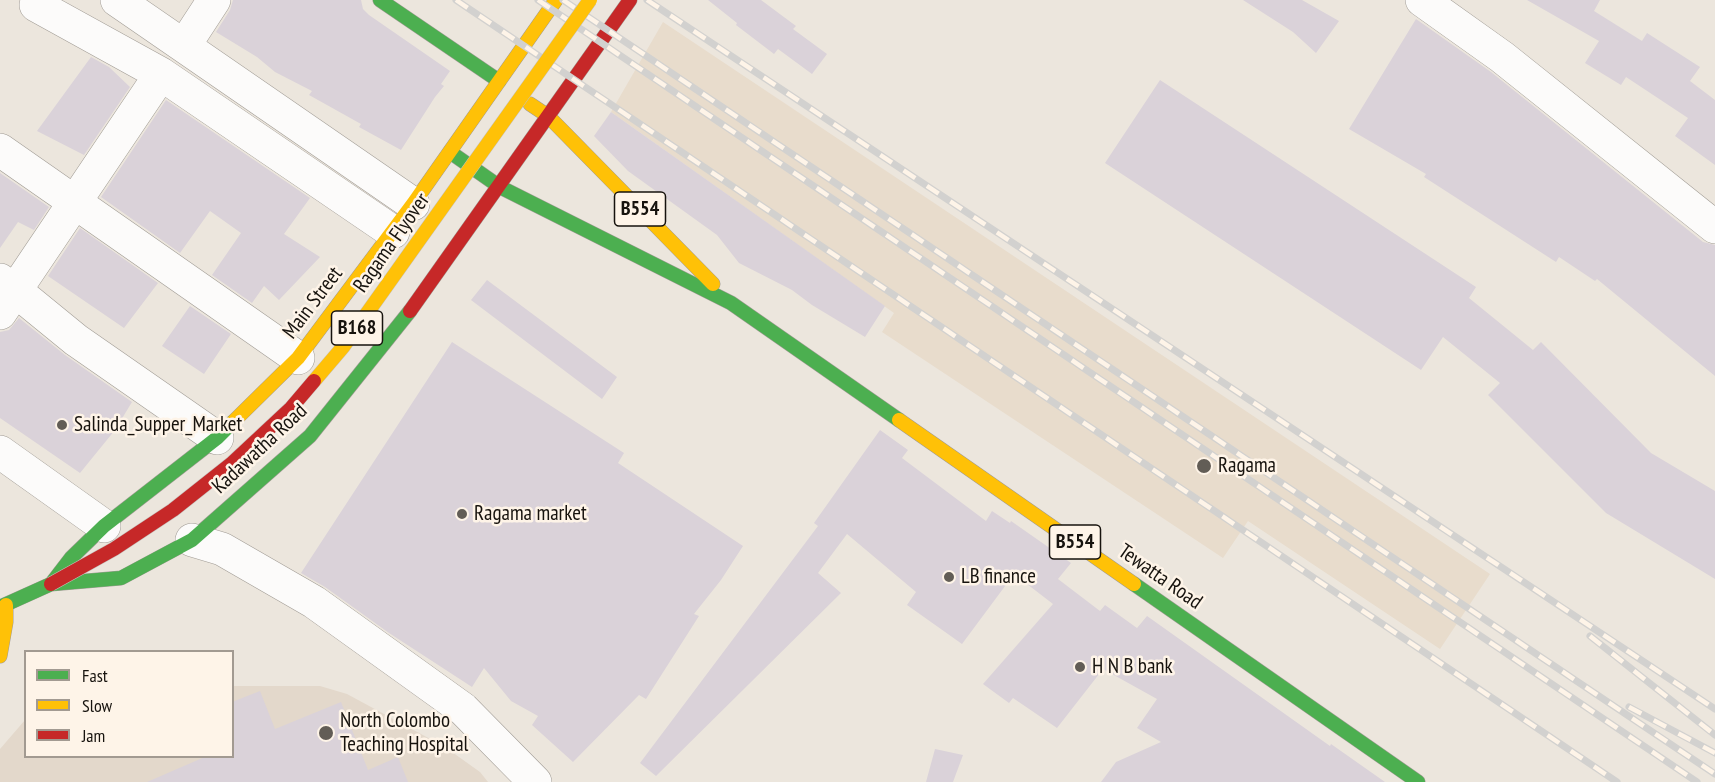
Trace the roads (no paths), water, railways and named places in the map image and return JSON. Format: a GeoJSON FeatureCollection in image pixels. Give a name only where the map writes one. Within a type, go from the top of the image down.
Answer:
{"type":"FeatureCollection","features":[{"type":"Feature","properties":{"kind":"main road","name":"Tewatta Road"},"geometry":{"type":"LineString","coordinates":[[380,0],[548,116],[731,303]]}},
{"type":"Feature","properties":{"kind":"main road","name":"Main Street"},"geometry":{"type":"LineString","coordinates":[[51,584],[70,558],[104,526],[217,438],[298,358],[393,232],[556,0]]}},
{"type":"Feature","properties":{"kind":"main road","name":"Ragama Flyover"},"geometry":{"type":"LineString","coordinates":[[51,584],[114,549],[173,510],[231,464],[291,408],[344,347],[590,0]]}},
{"type":"Feature","properties":{"kind":"main road","name":"B168"},"geometry":{"type":"LineString","coordinates":[[548,116],[630,0]]}},
{"type":"Feature","properties":{"kind":"main road","name":"Kadawatha Road"},"geometry":{"type":"LineString","coordinates":[[51,584],[121,578],[192,540],[310,436],[418,302],[548,116]]}},
{"type":"Feature","properties":{"kind":"main road","name":"Tewatta Road"},"geometry":{"type":"LineString","coordinates":[[450,152],[500,187],[731,303],[1418,782]]}},
{"type":"Feature","properties":{"kind":"main road","name":"B168"},"geometry":{"type":"LineString","coordinates":[[3,606],[51,584]]}},
{"type":"Feature","properties":{"kind":"main road"},"geometry":{"type":"LineString","coordinates":[[0,656],[6,622],[3,606]]}},
{"type":"Feature","properties":{"kind":"street"},"geometry":{"type":"LineString","coordinates":[[117,0],[413,204]]}},
{"type":"Feature","properties":{"kind":"street"},"geometry":{"type":"LineString","coordinates":[[184,46],[214,0]]}},
{"type":"Feature","properties":{"kind":"street"},"geometry":{"type":"LineString","coordinates":[[1422,0],[1502,57],[1715,227]]}},
{"type":"Feature","properties":{"kind":"street"},"geometry":{"type":"LineString","coordinates":[[36,5],[161,74],[393,232]]}},
{"type":"Feature","properties":{"kind":"street"},"geometry":{"type":"LineString","coordinates":[[161,74],[76,203],[5,295],[75,340],[217,438]]}},
{"type":"Feature","properties":{"kind":"street"},"geometry":{"type":"LineString","coordinates":[[0,150],[298,358]]}},
{"type":"Feature","properties":{"kind":"street"},"geometry":{"type":"LineString","coordinates":[[0,452],[104,526]]}},
{"type":"Feature","properties":{"kind":"street"},"geometry":{"type":"LineString","coordinates":[[192,540],[222,549],[314,602],[463,709],[535,782]]}},
{"type":"Feature","properties":{"kind":"railway"},"geometry":{"type":"LineString","coordinates":[[456,0],[1617,782]]}},
{"type":"Feature","properties":{"kind":"railway"},"geometry":{"type":"LineString","coordinates":[[538,0],[1697,782]]}},
{"type":"Feature","properties":{"kind":"railway"},"geometry":{"type":"LineString","coordinates":[[563,0],[1715,774]]}},
{"type":"Feature","properties":{"kind":"railway"},"geometry":{"type":"LineString","coordinates":[[647,0],[1715,709]]}},
{"type":"Feature","properties":{"kind":"railway"},"geometry":{"type":"LineString","coordinates":[[1590,636],[1715,735]]}},
{"type":"Feature","properties":{"kind":"railway"},"geometry":{"type":"LineString","coordinates":[[1629,707],[1715,753]]}},
{"type":"Feature","properties":{"kind":"place","name":"Salinda_Supper_Market"},"geometry":{"type":"Point","coordinates":[62,425]}},
{"type":"Feature","properties":{"kind":"place","name":"Ragama"},"geometry":{"type":"Point","coordinates":[1204,466]}},
{"type":"Feature","properties":{"kind":"place","name":"Ragama market"},"geometry":{"type":"Point","coordinates":[462,514]}},
{"type":"Feature","properties":{"kind":"place","name":"LB finance"},"geometry":{"type":"Point","coordinates":[949,577]}},
{"type":"Feature","properties":{"kind":"place","name":"H N B bank"},"geometry":{"type":"Point","coordinates":[1080,667]}},
{"type":"Feature","properties":{"kind":"place","name":"North Colombo Teaching Hospital"},"geometry":{"type":"Point","coordinates":[326,733]}}]}
